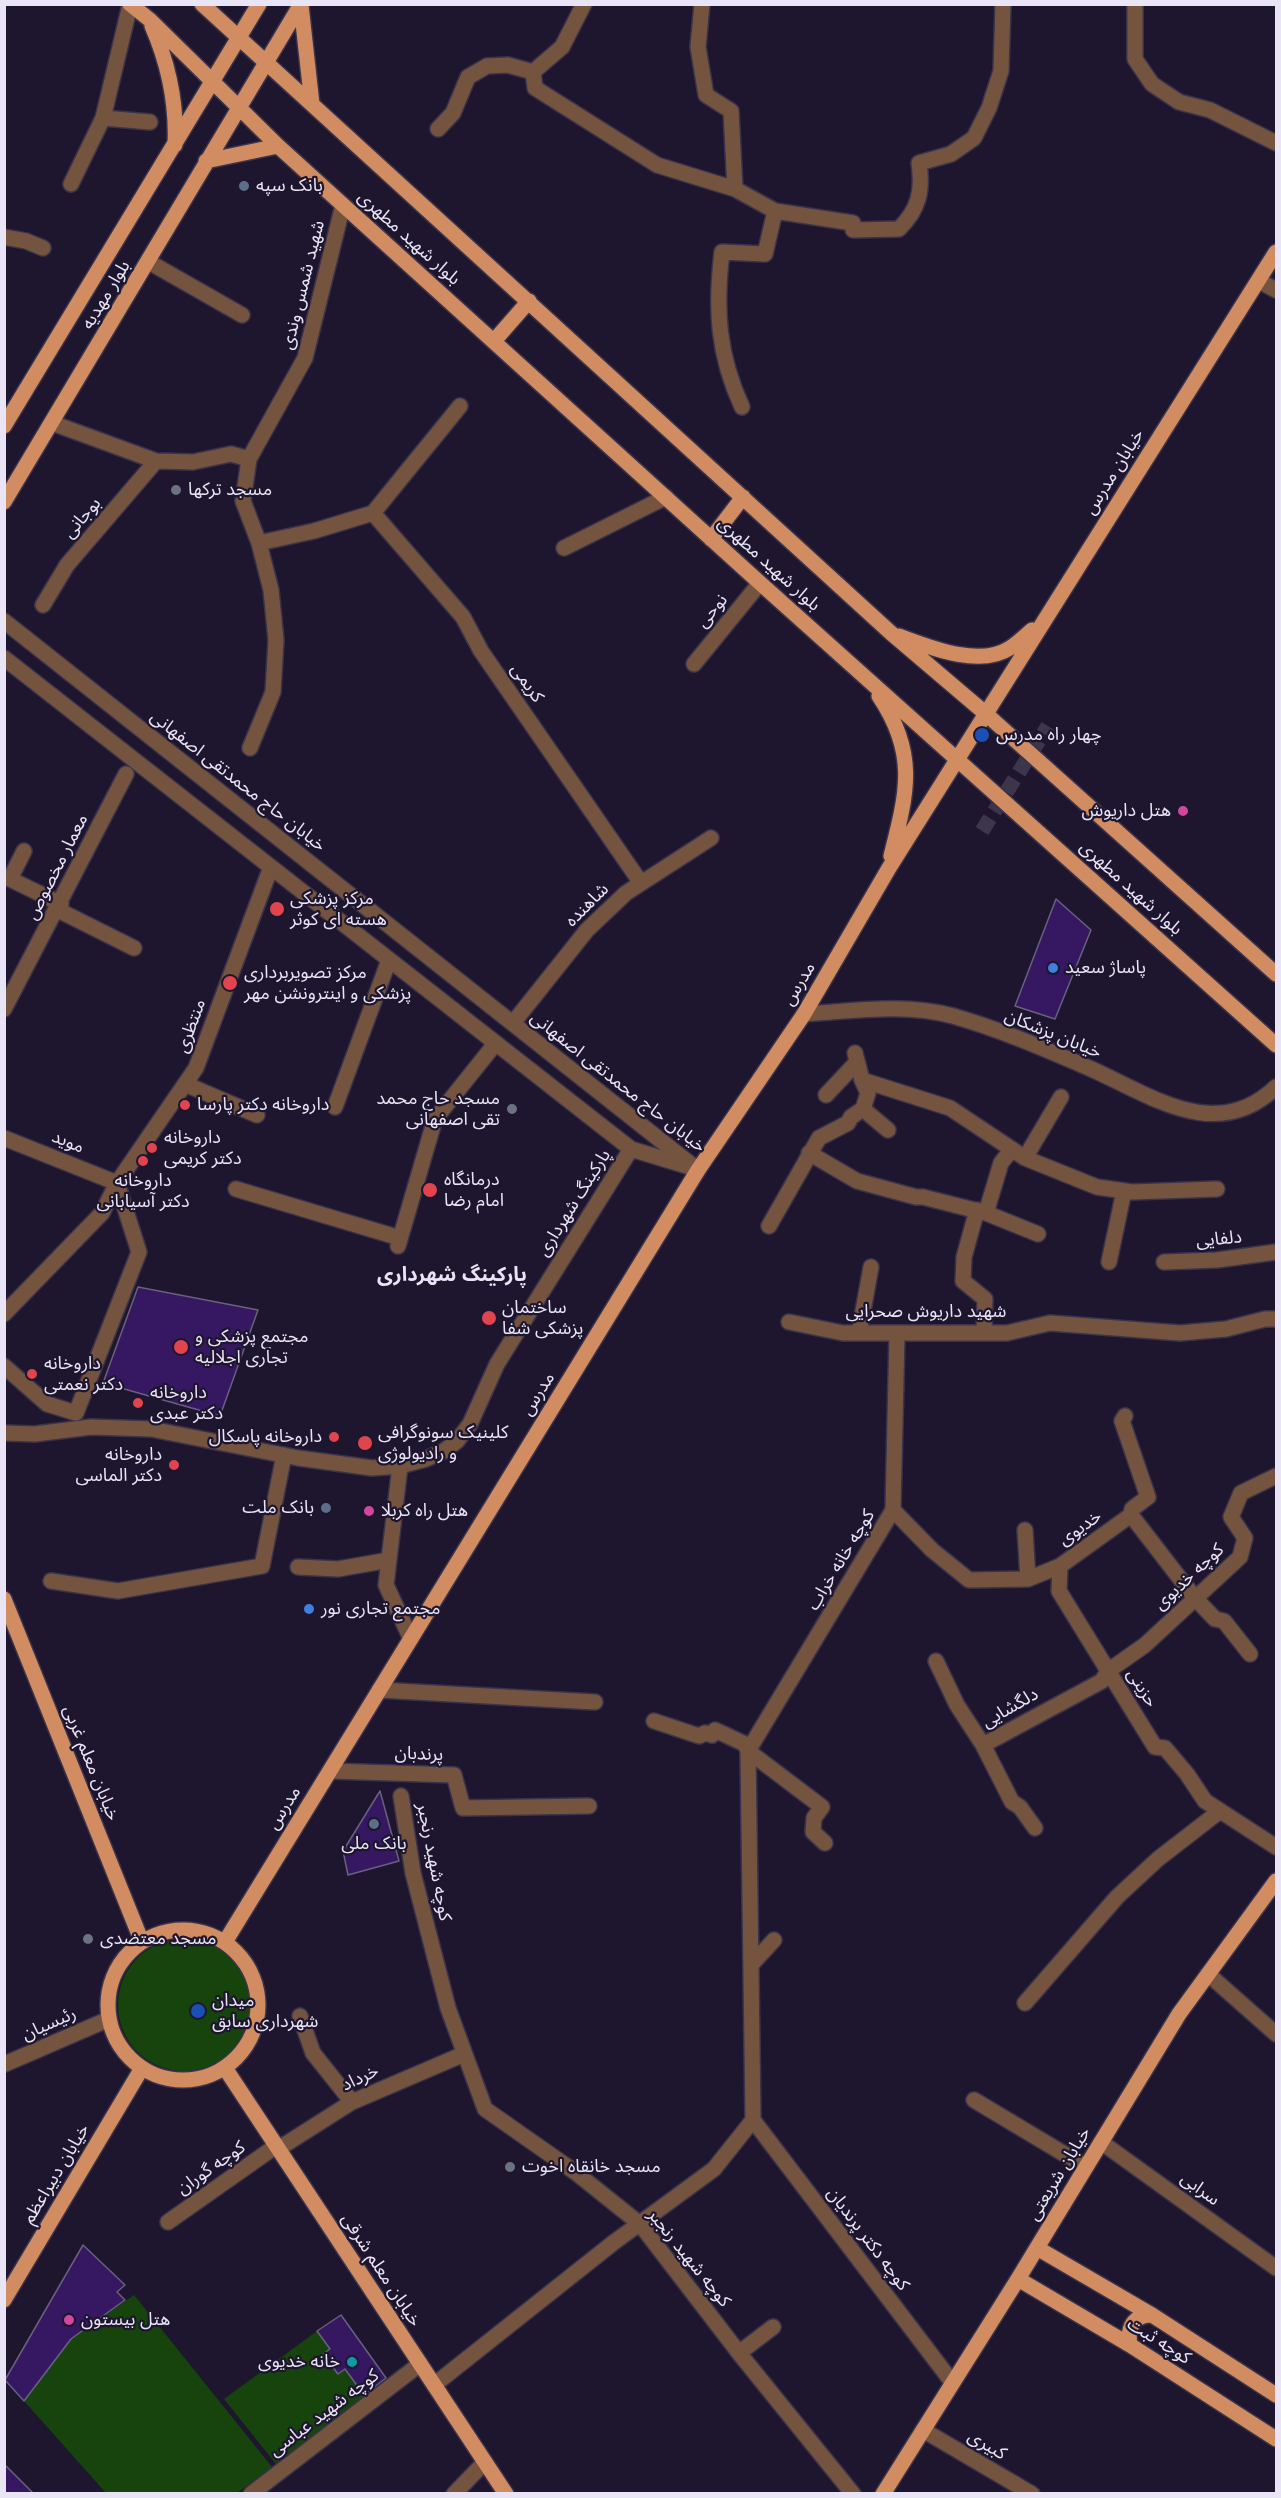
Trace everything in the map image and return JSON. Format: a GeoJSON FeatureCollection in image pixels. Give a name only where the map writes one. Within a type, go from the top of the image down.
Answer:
{"type":"FeatureCollection","features":[{"type":"Feature","properties":{"kind":"main road","name":"بلوار شهید مطهری"},"geometry":{"type":"LineString","coordinates":[[202,4],[891,633],[985,713],[1276,974]]}},
{"type":"Feature","properties":{"kind":"main road","name":"بلوار مهدیه"},"geometry":{"type":"LineString","coordinates":[[4,426],[259,4]]}},
{"type":"Feature","properties":{"kind":"main road","name":"بلوار شهید مطهری"},"geometry":{"type":"LineString","coordinates":[[130,5],[150,20],[278,146],[711,539],[1276,1045]]}},
{"type":"Feature","properties":{"kind":"main road","name":"بلوار مهدیه"},"geometry":{"type":"LineString","coordinates":[[4,502],[301,5]]}},
{"type":"Feature","properties":{"kind":"main road"},"geometry":{"type":"LineString","coordinates":[[301,5],[312,104]]}},
{"type":"Feature","properties":{"kind":"main road"},"geometry":{"type":"LineString","coordinates":[[150,20],[171,79],[175,108],[174,147]]}},
{"type":"Feature","properties":{"kind":"main road"},"geometry":{"type":"LineString","coordinates":[[206,161],[278,146]]}},
{"type":"Feature","properties":{"kind":"main road","name":"خیابان مدرس"},"geometry":{"type":"LineString","coordinates":[[957,759],[1041,622],[1276,252]]}},
{"type":"Feature","properties":{"kind":"main road"},"geometry":{"type":"LineString","coordinates":[[494,341],[529,301]]}},
{"type":"Feature","properties":{"kind":"main road"},"geometry":{"type":"LineString","coordinates":[[711,539],[743,497]]}},
{"type":"Feature","properties":{"kind":"main road"},"geometry":{"type":"LineString","coordinates":[[891,633],[944,652],[980,656],[1008,650],[1041,622]]}},
{"type":"Feature","properties":{"kind":"main road"},"geometry":{"type":"LineString","coordinates":[[869,681],[889,710],[903,748],[908,776],[889,868]]}},
{"type":"Feature","properties":{"kind":"main road","name":"مدرس"},"geometry":{"type":"LineString","coordinates":[[225,1942],[699,1170],[804,1014],[889,868],[957,759]]}},
{"type":"Feature","properties":{"kind":"main road","name":"خیابان معلم غربی"},"geometry":{"type":"LineString","coordinates":[[4,1599],[142,1942]]}},
{"type":"Feature","properties":{"kind":"main road","name":"خیابان شریعتی"},"geometry":{"type":"LineString","coordinates":[[882,2493],[1018,2279],[1179,2014],[1276,1881]]}},
{"type":"Feature","properties":{"kind":"main road"},"geometry":{"type":"LineString","coordinates":[[183,1930],[205,1933],[225,1942],[243,1959],[255,1981],[259,2005],[255,2030],[243,2052],[225,2068],[205,2078],[183,2081],[162,2078],[142,2068],[127,2055],[115,2038],[109,2019],[108,1997],[114,1976],[125,1957],[142,1942],[162,1933],[183,1930]]}},
{"type":"Feature","properties":{"kind":"main road","name":"خیابان دبیراعظم"},"geometry":{"type":"LineString","coordinates":[[4,2300],[142,2068]]}},
{"type":"Feature","properties":{"kind":"main road","name":"خیابان معلم شرقی"},"geometry":{"type":"LineString","coordinates":[[225,2068],[506,2493]]}},
{"type":"Feature","properties":{"kind":"main road","name":"کوچه ثبت"},"geometry":{"type":"LineString","coordinates":[[1037,2248],[1152,2315],[1276,2395]]}},
{"type":"Feature","properties":{"kind":"main road","name":"کوچه ثبت"},"geometry":{"type":"LineString","coordinates":[[1018,2279],[1130,2345],[1276,2439]]}},
{"type":"Feature","properties":{"kind":"main road"},"geometry":{"type":"LineString","coordinates":[[1130,2345],[1130,2327],[1133,2322],[1138,2317],[1152,2315]]}},
{"type":"Feature","properties":{"kind":"street"},"geometry":{"type":"LineString","coordinates":[[533,72],[562,47],[584,4]]}},
{"type":"Feature","properties":{"kind":"street"},"geometry":{"type":"LineString","coordinates":[[702,4],[698,47],[706,95],[731,111],[735,189]]}},
{"type":"Feature","properties":{"kind":"street"},"geometry":{"type":"LineString","coordinates":[[533,72],[535,88],[657,165],[735,189],[775,211],[852,222],[852,231],[898,229],[909,219],[919,199],[922,179],[919,163],[951,154],[974,138],[989,108],[1001,71],[1003,4]]}},
{"type":"Feature","properties":{"kind":"street"},"geometry":{"type":"LineString","coordinates":[[1135,4],[1135,59],[1152,84],[1179,102],[1210,110],[1276,143]]}},
{"type":"Feature","properties":{"kind":"street"},"geometry":{"type":"LineString","coordinates":[[71,184],[103,118],[130,5]]}},
{"type":"Feature","properties":{"kind":"street"},"geometry":{"type":"LineString","coordinates":[[438,129],[453,113],[468,77],[487,66],[508,65],[533,72]]}},
{"type":"Feature","properties":{"kind":"street"},"geometry":{"type":"LineString","coordinates":[[103,118],[150,122]]}},
{"type":"Feature","properties":{"kind":"street","name":"شهید شمس وندی"},"geometry":{"type":"LineString","coordinates":[[250,748],[273,692],[276,640],[271,590],[259,543],[243,501],[249,459],[305,358],[343,205]]}},
{"type":"Feature","properties":{"kind":"street"},"geometry":{"type":"LineString","coordinates":[[742,407],[733,388],[721,346],[718,285],[722,252],[765,254],[775,211]]}},
{"type":"Feature","properties":{"kind":"street"},"geometry":{"type":"LineString","coordinates":[[4,237],[26,241],[43,248]]}},
{"type":"Feature","properties":{"kind":"street"},"geometry":{"type":"LineString","coordinates":[[149,262],[242,315]]}},
{"type":"Feature","properties":{"kind":"street"},"geometry":{"type":"LineString","coordinates":[[1259,280],[1276,290]]}},
{"type":"Feature","properties":{"kind":"street"},"geometry":{"type":"LineString","coordinates":[[259,543],[314,531],[373,513],[460,406]]}},
{"type":"Feature","properties":{"kind":"street"},"geometry":{"type":"LineString","coordinates":[[52,423],[156,461],[193,462],[231,454],[249,459]]}},
{"type":"Feature","properties":{"kind":"street","name":"بوجانی"},"geometry":{"type":"LineString","coordinates":[[43,605],[67,565],[156,461]]}},
{"type":"Feature","properties":{"kind":"street"},"geometry":{"type":"LineString","coordinates":[[564,548],[666,497]]}},
{"type":"Feature","properties":{"kind":"street","name":"کریمی"},"geometry":{"type":"LineString","coordinates":[[373,513],[463,617],[481,651],[641,883]]}},
{"type":"Feature","properties":{"kind":"street","name":"نوحی"},"geometry":{"type":"LineString","coordinates":[[694,664],[760,583]]}},
{"type":"Feature","properties":{"kind":"street","name":"خیابان حاج محمدتقی اصفهانی"},"geometry":{"type":"LineString","coordinates":[[4,621],[699,1170]]}},
{"type":"Feature","properties":{"kind":"street","name":"خیابان حاج محمدتقی اصفهانی"},"geometry":{"type":"LineString","coordinates":[[4,658],[631,1149],[699,1170]]}},
{"type":"Feature","properties":{"kind":"street","name":"معمار مخصوص"},"geometry":{"type":"LineString","coordinates":[[4,1010],[126,774]]}},
{"type":"Feature","properties":{"kind":"street","name":"شاهنده"},"geometry":{"type":"LineString","coordinates":[[513,1023],[587,930],[626,893],[711,838]]}},
{"type":"Feature","properties":{"kind":"street"},"geometry":{"type":"LineString","coordinates":[[24,852],[10,879],[134,948]]}},
{"type":"Feature","properties":{"kind":"street","name":"منتظری"},"geometry":{"type":"LineString","coordinates":[[4,1314],[102,1213],[117,1183],[196,1068],[271,867]]}},
{"type":"Feature","properties":{"kind":"street"},"geometry":{"type":"LineString","coordinates":[[335,1107],[389,960]]}},
{"type":"Feature","properties":{"kind":"street","name":"خیابان پزشکان"},"geometry":{"type":"LineString","coordinates":[[804,1014],[896,1007],[952,1016],[1090,1069],[1159,1103],[1187,1111],[1215,1113],[1244,1109],[1276,1087]]}},
{"type":"Feature","properties":{"kind":"street"},"geometry":{"type":"LineString","coordinates":[[236,1189],[399,1242],[435,1119],[495,1044]]}},
{"type":"Feature","properties":{"kind":"street"},"geometry":{"type":"LineString","coordinates":[[769,1226],[819,1138],[848,1123],[851,1117],[863,1109],[868,1093],[856,1058],[826,1095]]}},
{"type":"Feature","properties":{"kind":"street"},"geometry":{"type":"LineString","coordinates":[[862,1080],[950,1108],[1025,1158],[1097,1187],[1124,1191],[1217,1189]]}},
{"type":"Feature","properties":{"kind":"street"},"geometry":{"type":"LineString","coordinates":[[185,1084],[257,1115]]}},
{"type":"Feature","properties":{"kind":"street"},"geometry":{"type":"LineString","coordinates":[[1025,1158],[1061,1097]]}},
{"type":"Feature","properties":{"kind":"street"},"geometry":{"type":"LineString","coordinates":[[863,1109],[888,1130]]}},
{"type":"Feature","properties":{"kind":"street","name":"موید"},"geometry":{"type":"LineString","coordinates":[[4,1138],[117,1183]]}},
{"type":"Feature","properties":{"kind":"street","name":"پارکینگ شهرداری"},"geometry":{"type":"LineString","coordinates":[[4,1433],[35,1434],[92,1427],[151,1429],[284,1455],[372,1468],[400,1466],[444,1451],[457,1441],[470,1424],[497,1364],[631,1149]]}},
{"type":"Feature","properties":{"kind":"street"},"geometry":{"type":"LineString","coordinates":[[984,1333],[985,1299],[963,1281],[964,1257],[1000,1163],[1012,1149]]}},
{"type":"Feature","properties":{"kind":"street"},"geometry":{"type":"LineString","coordinates":[[810,1154],[857,1181],[981,1211],[1038,1234]]}},
{"type":"Feature","properties":{"kind":"street"},"geometry":{"type":"LineString","coordinates":[[4,1366],[47,1404],[76,1413],[139,1252],[117,1183]]}},
{"type":"Feature","properties":{"kind":"street"},"geometry":{"type":"LineString","coordinates":[[1109,1262],[1124,1191]]}},
{"type":"Feature","properties":{"kind":"street","name":"دلفایی"},"geometry":{"type":"LineString","coordinates":[[1164,1262],[1217,1260],[1276,1252]]}},
{"type":"Feature","properties":{"kind":"street"},"geometry":{"type":"LineString","coordinates":[[860,1333],[871,1267]]}},
{"type":"Feature","properties":{"kind":"street","name":"شهید داریوش صحرایی"},"geometry":{"type":"LineString","coordinates":[[789,1322],[843,1333],[1007,1333],[1050,1323],[1180,1333],[1226,1329],[1265,1319],[1276,1319]]}},
{"type":"Feature","properties":{"kind":"street","name":"کوچه خانه خراب"},"geometry":{"type":"LineString","coordinates":[[748,1751],[893,1510],[897,1333]]}},
{"type":"Feature","properties":{"kind":"street"},"geometry":{"type":"LineString","coordinates":[[1125,1416],[1122,1421],[1148,1497],[1132,1509],[1131,1515]]}},
{"type":"Feature","properties":{"kind":"street"},"geometry":{"type":"LineString","coordinates":[[51,1581],[118,1591],[262,1566],[284,1455]]}},
{"type":"Feature","properties":{"kind":"street"},"geometry":{"type":"LineString","coordinates":[[400,1466],[386,1584],[411,1638]]}},
{"type":"Feature","properties":{"kind":"street","name":"کوچه خدیوی"},"geometry":{"type":"LineString","coordinates":[[1108,1671],[1145,1645],[1240,1557],[1245,1538],[1231,1517],[1241,1493],[1276,1476]]}},
{"type":"Feature","properties":{"kind":"street","name":"خدیوی"},"geometry":{"type":"LineString","coordinates":[[893,1510],[932,1550],[969,1580],[1028,1579],[1060,1566],[1131,1515],[1196,1598],[1215,1619],[1224,1621],[1251,1654]]}},
{"type":"Feature","properties":{"kind":"street"},"geometry":{"type":"LineString","coordinates":[[1026,1530],[1028,1579]]}},
{"type":"Feature","properties":{"kind":"street"},"geometry":{"type":"LineString","coordinates":[[297,1567],[338,1569],[389,1560]]}},
{"type":"Feature","properties":{"kind":"street","name":"حزینی"},"geometry":{"type":"LineString","coordinates":[[1060,1566],[1059,1591],[1155,1747],[1165,1748],[1187,1774],[1205,1801],[1276,1847]]}},
{"type":"Feature","properties":{"kind":"street"},"geometry":{"type":"LineString","coordinates":[[936,1661],[957,1705],[983,1745]]}},
{"type":"Feature","properties":{"kind":"street","name":"دلگشایی"},"geometry":{"type":"LineString","coordinates":[[1035,1828],[1020,1808],[1012,1802],[983,1745],[1102,1681],[1108,1671]]}},
{"type":"Feature","properties":{"kind":"street"},"geometry":{"type":"LineString","coordinates":[[379,1690],[595,1702]]}},
{"type":"Feature","properties":{"kind":"street"},"geometry":{"type":"LineString","coordinates":[[434,2385],[714,2169],[753,2120],[748,1751],[745,1744],[715,1730],[712,1735],[705,1733],[699,1736],[654,1721]]}},
{"type":"Feature","properties":{"kind":"street"},"geometry":{"type":"LineString","coordinates":[[748,1751],[822,1807],[814,1818],[813,1832],[825,1843]]}},
{"type":"Feature","properties":{"kind":"street","name":"پرندبان"},"geometry":{"type":"LineString","coordinates":[[330,1771],[454,1775],[463,1808],[589,1806]]}},
{"type":"Feature","properties":{"kind":"street","name":"کوچه شهید رنجبر"},"geometry":{"type":"LineString","coordinates":[[401,1796],[413,1874],[448,2008],[485,2109],[575,2172],[640,2224],[739,2353],[853,2493]]}},
{"type":"Feature","properties":{"kind":"street"},"geometry":{"type":"LineString","coordinates":[[1025,2003],[1117,1897],[1158,1858],[1220,1811]]}},
{"type":"Feature","properties":{"kind":"street"},"geometry":{"type":"LineString","coordinates":[[751,1965],[774,1941]]}},
{"type":"Feature","properties":{"kind":"street"},"geometry":{"type":"LineString","coordinates":[[1208,1974],[1276,2034]]}},
{"type":"Feature","properties":{"kind":"street"},"geometry":{"type":"LineString","coordinates":[[300,2016],[314,2052],[352,2102]]}},
{"type":"Feature","properties":{"kind":"street","name":"رئیسیان"},"geometry":{"type":"LineString","coordinates":[[5,2064],[109,2019]]}},
{"type":"Feature","properties":{"kind":"street","name":"خرداد"},"geometry":{"type":"LineString","coordinates":[[277,2147],[352,2102],[464,2054]]}},
{"type":"Feature","properties":{"kind":"street"},"geometry":{"type":"LineString","coordinates":[[974,2100],[1086,2167]]}},
{"type":"Feature","properties":{"kind":"street","name":"کوچه دکتر پرندیان"},"geometry":{"type":"LineString","coordinates":[[753,2120],[952,2382]]}},
{"type":"Feature","properties":{"kind":"street","name":"سرابی"},"geometry":{"type":"LineString","coordinates":[[1101,2142],[1276,2268]]}},
{"type":"Feature","properties":{"kind":"street","name":"کوچه گوران"},"geometry":{"type":"LineString","coordinates":[[168,2222],[277,2147]]}},
{"type":"Feature","properties":{"kind":"street"},"geometry":{"type":"LineString","coordinates":[[739,2353],[773,2327]]}},
{"type":"Feature","properties":{"kind":"street","name":"کوچه شهید عباسی"},"geometry":{"type":"LineString","coordinates":[[251,2493],[420,2364]]}},
{"type":"Feature","properties":{"kind":"street","name":"کبیری"},"geometry":{"type":"LineString","coordinates":[[923,2430],[1032,2493]]}},
{"type":"Feature","properties":{"kind":"street"},"geometry":{"type":"LineString","coordinates":[[454,2493],[485,2462]]}},
{"type":"Feature","properties":{"kind":"green space"},"geometry":{"type":"Polygon","coordinates":[[[184,1939],[209,1944],[231,1958],[245,1980],[250,2005],[245,2030],[231,2052],[209,2066],[184,2071],[159,2066],[137,2052],[123,2030],[118,2005],[123,1980],[137,1958],[159,1944],[184,1939]]]}},
{"type":"Feature","properties":{"kind":"green space"},"geometry":{"type":"Polygon","coordinates":[[[134,2295],[272,2467],[237,2493],[106,2493],[24,2401],[71,2339],[134,2295]]]}},
{"type":"Feature","properties":{"kind":"green space"},"geometry":{"type":"Polygon","coordinates":[[[317,2331],[330,2349],[323,2354],[338,2374],[345,2369],[365,2397],[276,2464],[224,2399],[317,2331]]]}},
{"type":"Feature","properties":{"kind":"building","name":"پاساژ سعید"},"geometry":{"type":"Polygon","coordinates":[[[1056,899],[1091,930],[1055,1019],[1015,1006],[1056,899]]]}},
{"type":"Feature","properties":{"kind":"building","name":"مجتمع پزشکی و تجاری اجلالیه"},"geometry":{"type":"Polygon","coordinates":[[[138,1287],[258,1310],[220,1416],[103,1383],[138,1287]]]}},
{"type":"Feature","properties":{"kind":"building","name":"بانک ملی"},"geometry":{"type":"Polygon","coordinates":[[[380,1791],[399,1861],[348,1875],[343,1851],[380,1791]]]}},
{"type":"Feature","properties":{"kind":"building","name":"هتل بیستون"},"geometry":{"type":"Polygon","coordinates":[[[83,2245],[125,2285],[117,2292],[125,2300],[71,2339],[24,2401],[5,2380],[83,2245]]]}},
{"type":"Feature","properties":{"kind":"building","name":"خانه خدیوی"},"geometry":{"type":"Polygon","coordinates":[[[341,2315],[386,2378],[364,2395],[345,2369],[338,2374],[323,2354],[330,2349],[317,2331],[341,2315]]]}},
{"type":"Feature","properties":{"kind":"building"},"geometry":{"type":"Polygon","coordinates":[[[4,2464],[33,2493],[4,2493],[4,2464]]]}},
{"type":"Feature","properties":{"kind":"tunnel"},"geometry":{"type":"LineString","coordinates":[[982,831],[1048,726]]}},
{"type":"Feature","properties":{"kind":"place","name":"بانک سپه"},"geometry":{"type":"Point","coordinates":[244,186]}},
{"type":"Feature","properties":{"kind":"place","name":"مسجد ترکها"},"geometry":{"type":"Point","coordinates":[176,490]}},
{"type":"Feature","properties":{"kind":"place","name":"چهار راه مدرس"},"geometry":{"type":"Point","coordinates":[982,735]}},
{"type":"Feature","properties":{"kind":"place","name":"هتل داریوش"},"geometry":{"type":"Point","coordinates":[1183,811]}},
{"type":"Feature","properties":{"kind":"place","name":"مرکز پزشکی هسته ای کوثر"},"geometry":{"type":"Point","coordinates":[277,909]}},
{"type":"Feature","properties":{"kind":"place","name":"پاساژ سعید"},"geometry":{"type":"Point","coordinates":[1053,968]}},
{"type":"Feature","properties":{"kind":"place","name":"مرکز تصویربرداری پزشکی و اینترونشن مهر"},"geometry":{"type":"Point","coordinates":[230,983]}},
{"type":"Feature","properties":{"kind":"place","name":"داروخانه دکتر پارسا"},"geometry":{"type":"Point","coordinates":[185,1105]}},
{"type":"Feature","properties":{"kind":"place","name":"مسجد حاج محمد تقی اصفهانی"},"geometry":{"type":"Point","coordinates":[512,1109]}},
{"type":"Feature","properties":{"kind":"place","name":"داروخانه دکتر کریمی"},"geometry":{"type":"Point","coordinates":[152,1148]}},
{"type":"Feature","properties":{"kind":"place","name":"داروخانه دکتر آسیابانی"},"geometry":{"type":"Point","coordinates":[143,1161]}},
{"type":"Feature","properties":{"kind":"place","name":"درمانگاه امام رضا"},"geometry":{"type":"Point","coordinates":[430,1190]}},
{"type":"Feature","properties":{"kind":"place","name":"ساختمان پزشکی شفا"},"geometry":{"type":"Point","coordinates":[489,1318]}},
{"type":"Feature","properties":{"kind":"place","name":"مجتمع پزشکی و تجاری اجلالیه"},"geometry":{"type":"Point","coordinates":[181,1347]}},
{"type":"Feature","properties":{"kind":"place","name":"داروخانه دکتر نعمتی"},"geometry":{"type":"Point","coordinates":[32,1374]}},
{"type":"Feature","properties":{"kind":"place","name":"داروخانه دکتر عبدی"},"geometry":{"type":"Point","coordinates":[138,1403]}},
{"type":"Feature","properties":{"kind":"place","name":"داروخانه پاسکال"},"geometry":{"type":"Point","coordinates":[334,1437]}},
{"type":"Feature","properties":{"kind":"place","name":"کلینیک سونوگرافی و رادیولوژی"},"geometry":{"type":"Point","coordinates":[365,1443]}},
{"type":"Feature","properties":{"kind":"place","name":"داروخانه دکتر الماسی"},"geometry":{"type":"Point","coordinates":[174,1465]}},
{"type":"Feature","properties":{"kind":"place","name":"بانک ملت"},"geometry":{"type":"Point","coordinates":[326,1508]}},
{"type":"Feature","properties":{"kind":"place","name":"هتل راه کربلا"},"geometry":{"type":"Point","coordinates":[369,1511]}},
{"type":"Feature","properties":{"kind":"place","name":"مجتمع تجاری نور"},"geometry":{"type":"Point","coordinates":[309,1609]}},
{"type":"Feature","properties":{"kind":"place","name":"بانک ملی"},"geometry":{"type":"Point","coordinates":[374,1824]}},
{"type":"Feature","properties":{"kind":"place","name":"مسجد معتضدی"},"geometry":{"type":"Point","coordinates":[88,1939]}},
{"type":"Feature","properties":{"kind":"place","name":"میدان شهرداری سابق"},"geometry":{"type":"Point","coordinates":[198,2011]}},
{"type":"Feature","properties":{"kind":"place","name":"مسجد خانقاه اخوت"},"geometry":{"type":"Point","coordinates":[510,2167]}},
{"type":"Feature","properties":{"kind":"place","name":"هتل بیستون"},"geometry":{"type":"Point","coordinates":[69,2320]}},
{"type":"Feature","properties":{"kind":"place","name":"خانه خدیوی"},"geometry":{"type":"Point","coordinates":[352,2362]}},
{"type":"Feature","properties":{"kind":"district","name":"پارکینگ شهرداری"},"geometry":{"type":"Point","coordinates":[452,1275]}}]}
